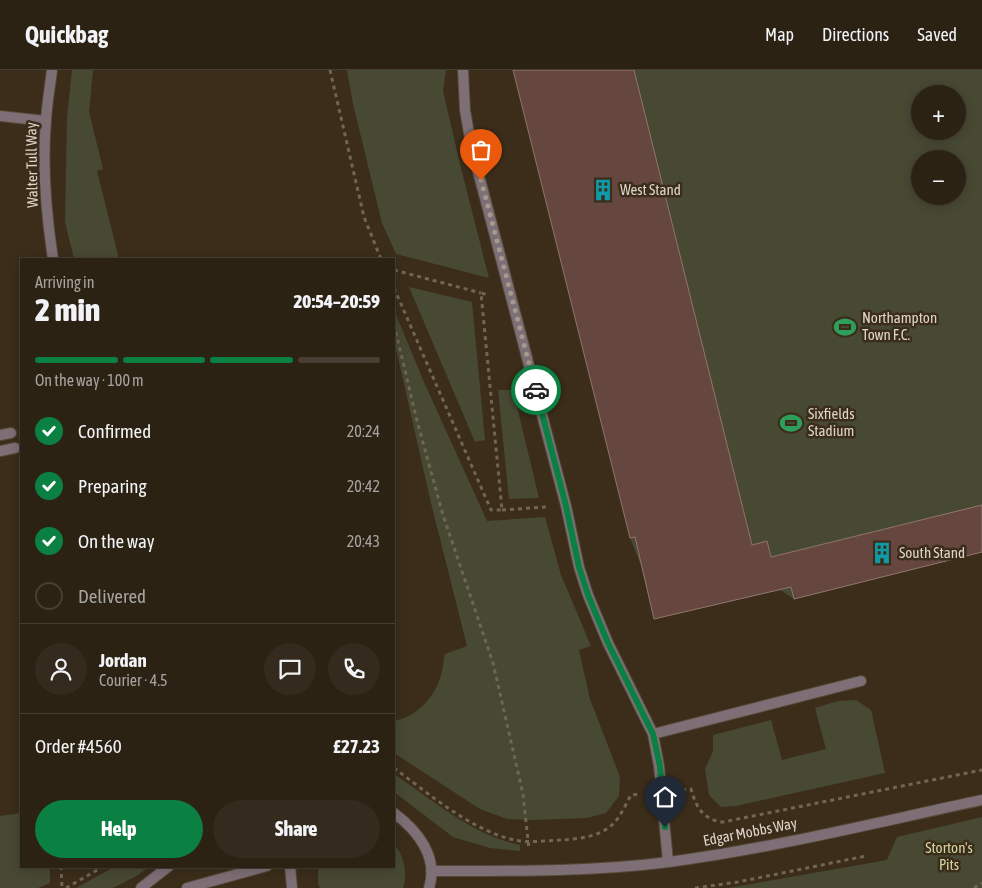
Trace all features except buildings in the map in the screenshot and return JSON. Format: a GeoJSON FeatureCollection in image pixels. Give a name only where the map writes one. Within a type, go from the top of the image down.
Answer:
{"type":"FeatureCollection","features":[{"type":"Feature","properties":{"kind":"street","name":"Walter Tull Way"},"geometry":{"type":"LineString","coordinates":[[52,70],[46,121],[45,182],[53,258]]}},
{"type":"Feature","properties":{"kind":"street"},"geometry":{"type":"LineString","coordinates":[[463,70],[465,110],[471,145],[566,506],[579,567],[598,620],[653,734],[660,766],[668,862]]}},
{"type":"Feature","properties":{"kind":"street"},"geometry":{"type":"LineString","coordinates":[[0,116],[46,121]]}},
{"type":"Feature","properties":{"kind":"street"},"geometry":{"type":"LineString","coordinates":[[0,435],[11,433]]}},
{"type":"Feature","properties":{"kind":"street"},"geometry":{"type":"LineString","coordinates":[[0,451],[15,448]]}},
{"type":"Feature","properties":{"kind":"street"},"geometry":{"type":"LineString","coordinates":[[653,734],[861,681]]}},
{"type":"Feature","properties":{"kind":"street","name":"Edgar Mobbs Way"},"geometry":{"type":"LineString","coordinates":[[431,870],[564,870],[668,862],[740,850],[982,800]]}},
{"type":"Feature","properties":{"kind":"street"},"geometry":{"type":"LineString","coordinates":[[395,814],[406,822],[424,844],[431,870],[430,888]]}},
{"type":"Feature","properties":{"kind":"street"},"geometry":{"type":"LineString","coordinates":[[141,888],[166,868]]}},
{"type":"Feature","properties":{"kind":"street"},"geometry":{"type":"LineString","coordinates":[[187,888],[259,868]]}},
{"type":"Feature","properties":{"kind":"street"},"geometry":{"type":"LineString","coordinates":[[290,868],[292,888]]}},
{"type":"Feature","properties":{"kind":"path"},"geometry":{"type":"LineString","coordinates":[[330,70],[364,217],[381,258]]}},
{"type":"Feature","properties":{"kind":"path"},"geometry":{"type":"LineString","coordinates":[[395,270],[513,300]]}},
{"type":"Feature","properties":{"kind":"path"},"geometry":{"type":"LineString","coordinates":[[395,290],[491,510],[566,506]]}},
{"type":"Feature","properties":{"kind":"path"},"geometry":{"type":"LineString","coordinates":[[481,293],[502,510]]}},
{"type":"Feature","properties":{"kind":"path"},"geometry":{"type":"LineString","coordinates":[[395,328],[417,421],[443,515],[493,663],[523,794],[528,842]]}},
{"type":"Feature","properties":{"kind":"path"},"geometry":{"type":"LineString","coordinates":[[395,769],[466,819],[503,837],[528,842],[566,840],[591,836],[607,830],[618,819],[632,795]]}},
{"type":"Feature","properties":{"kind":"path"},"geometry":{"type":"LineString","coordinates":[[691,789],[699,811],[707,818],[723,822],[982,770]]}},
{"type":"Feature","properties":{"kind":"path"},"geometry":{"type":"LineString","coordinates":[[695,888],[738,882],[866,856]]}},
{"type":"Feature","properties":{"kind":"path"},"geometry":{"type":"LineString","coordinates":[[61,868],[62,888]]}},
{"type":"Feature","properties":{"kind":"path"},"geometry":{"type":"LineString","coordinates":[[66,888],[101,868]]}},
{"type":"Feature","properties":{"kind":"path"},"geometry":{"type":"LineString","coordinates":[[974,888],[982,883]]}},
{"type":"Feature","properties":{"kind":"green space"},"geometry":{"type":"Polygon","coordinates":[[[72,70],[93,70],[89,112],[103,169],[97,171],[119,258],[74,258],[65,222],[67,117],[72,70]]]}},
{"type":"Feature","properties":{"kind":"green space"},"geometry":{"type":"Polygon","coordinates":[[[347,70],[446,70],[443,91],[489,278],[396,254],[382,223],[353,104],[347,70]]]}},
{"type":"Feature","properties":{"kind":"green space","name":"Sixfields Stadium"},"geometry":{"type":"Polygon","coordinates":[[[526,70],[982,70],[982,552],[794,599],[780,590],[654,619],[642,568],[630,538],[514,72],[526,70]]]}},
{"type":"Feature","properties":{"kind":"green space"},"geometry":{"type":"Polygon","coordinates":[[[409,287],[472,302],[485,440],[475,442],[409,287]]]}},
{"type":"Feature","properties":{"kind":"green space"},"geometry":{"type":"Polygon","coordinates":[[[395,312],[424,382],[487,521],[545,517],[561,575],[591,646],[579,650],[590,699],[620,777],[619,796],[606,813],[587,818],[507,819],[480,809],[395,754],[395,721],[409,716],[428,700],[440,678],[445,654],[467,646],[431,503],[395,344],[395,312]]]}},
{"type":"Feature","properties":{"kind":"green space"},"geometry":{"type":"Polygon","coordinates":[[[498,390],[513,390],[539,498],[509,499],[498,390]]]}},
{"type":"Feature","properties":{"kind":"green space"},"geometry":{"type":"Polygon","coordinates":[[[856,700],[871,710],[885,773],[736,806],[721,807],[709,795],[705,769],[713,751],[713,735],[771,720],[782,760],[826,749],[815,708],[838,701],[856,700]]]}},
{"type":"Feature","properties":{"kind":"green space"},"geometry":{"type":"Polygon","coordinates":[[[395,775],[470,825],[502,840],[520,845],[520,851],[490,848],[453,837],[395,793],[395,775]]]}},
{"type":"Feature","properties":{"kind":"green space"},"geometry":{"type":"Polygon","coordinates":[[[20,813],[20,868],[50,868],[50,883],[38,888],[0,888],[0,816],[20,813]]]}},
{"type":"Feature","properties":{"kind":"green space","name":"Storton's Pits"},"geometry":{"type":"Polygon","coordinates":[[[982,817],[982,888],[728,888],[887,860],[897,837],[982,817]]]}},
{"type":"Feature","properties":{"kind":"green space"},"geometry":{"type":"Polygon","coordinates":[[[395,846],[404,864],[403,888],[320,888],[318,868],[395,868],[395,846]]]}},
{"type":"Feature","properties":{"kind":"green space"},"geometry":{"type":"Polygon","coordinates":[[[112,868],[147,868],[113,888],[76,888],[112,868]]]}},
{"type":"Feature","properties":{"kind":"way so far"},"geometry":{"type":"LineString","coordinates":[[481,180],[536,390]]}},
{"type":"Feature","properties":{"kind":"place","name":"West Stand"},"geometry":{"type":"Point","coordinates":[603,190]}},
{"type":"Feature","properties":{"kind":"place","name":"Northampton Town F.C."},"geometry":{"type":"Point","coordinates":[845,327]}},
{"type":"Feature","properties":{"kind":"place","name":"Sixfields Stadium"},"geometry":{"type":"Point","coordinates":[791,423]}},
{"type":"Feature","properties":{"kind":"place","name":"South Stand"},"geometry":{"type":"Point","coordinates":[882,553]}},
{"type":"Feature","properties":{"kind":"route"},"geometry":{"type":"LineString","coordinates":[[536,390],[566,506],[579,567],[588,595],[608,643],[653,734],[660,766],[665,827]]}}]}
